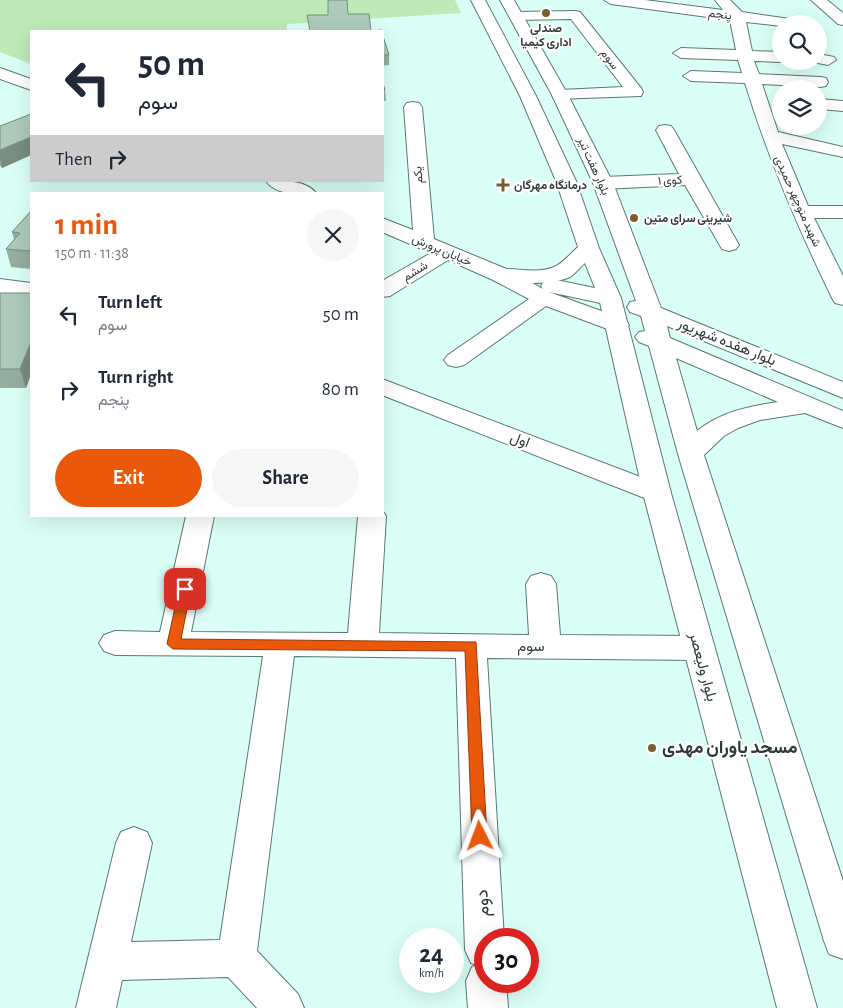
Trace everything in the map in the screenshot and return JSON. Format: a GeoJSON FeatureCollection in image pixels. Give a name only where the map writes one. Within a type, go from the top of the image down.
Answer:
{"type":"FeatureCollection","features":[{"type":"Feature","properties":{"kind":"street"},"geometry":{"type":"LineString","coordinates":[[478,0],[499,38],[566,181],[614,312]]}},
{"type":"Feature","properties":{"kind":"street"},"geometry":{"type":"LineString","coordinates":[[722,0],[738,21]]}},
{"type":"Feature","properties":{"kind":"street"},"geometry":{"type":"LineString","coordinates":[[818,0],[843,21]]}},
{"type":"Feature","properties":{"kind":"street","name":"پنجم"},"geometry":{"type":"LineString","coordinates":[[620,1],[738,21],[772,23]]}},
{"type":"Feature","properties":{"kind":"street","name":"بلوار هفت تیر"},"geometry":{"type":"LineString","coordinates":[[512,8],[560,95],[603,183],[633,268],[651,311],[658,341]]}},
{"type":"Feature","properties":{"kind":"street","name":"سوم"},"geometry":{"type":"LineString","coordinates":[[512,8],[575,15],[635,92],[560,95]]}},
{"type":"Feature","properties":{"kind":"street"},"geometry":{"type":"LineString","coordinates":[[674,23],[738,21]]}},
{"type":"Feature","properties":{"kind":"street","name":"شهبد منوچهر حمیدی"},"geometry":{"type":"LineString","coordinates":[[738,21],[752,79],[765,100],[770,136],[800,212],[837,271],[843,298]]}},
{"type":"Feature","properties":{"kind":"street"},"geometry":{"type":"LineString","coordinates":[[827,27],[843,29]]}},
{"type":"Feature","properties":{"kind":"street"},"geometry":{"type":"LineString","coordinates":[[499,38],[527,36]]}},
{"type":"Feature","properties":{"kind":"street"},"geometry":{"type":"LineString","coordinates":[[681,53],[772,57]]}},
{"type":"Feature","properties":{"kind":"street"},"geometry":{"type":"LineString","coordinates":[[0,73],[30,85]]}},
{"type":"Feature","properties":{"kind":"street"},"geometry":{"type":"LineString","coordinates":[[691,76],[775,80]]}},
{"type":"Feature","properties":{"kind":"street"},"geometry":{"type":"LineString","coordinates":[[827,105],[843,106]]}},
{"type":"Feature","properties":{"kind":"street","name":"یکم"},"geometry":{"type":"LineString","coordinates":[[413,107],[424,242]]}},
{"type":"Feature","properties":{"kind":"street"},"geometry":{"type":"LineString","coordinates":[[665,130],[691,179]]}},
{"type":"Feature","properties":{"kind":"street"},"geometry":{"type":"LineString","coordinates":[[770,136],[843,152]]}},
{"type":"Feature","properties":{"kind":"street","name":"کوی ۱"},"geometry":{"type":"LineString","coordinates":[[603,183],[691,179],[729,245]]}},
{"type":"Feature","properties":{"kind":"street"},"geometry":{"type":"LineString","coordinates":[[279,182],[306,189]]}},
{"type":"Feature","properties":{"kind":"street"},"geometry":{"type":"LineString","coordinates":[[800,212],[843,212]]}},
{"type":"Feature","properties":{"kind":"street","name":"خیابان پرورش"},"geometry":{"type":"LineString","coordinates":[[384,225],[501,275],[614,312]]}},
{"type":"Feature","properties":{"kind":"street"},"geometry":{"type":"LineString","coordinates":[[501,275],[544,276],[562,272],[589,248]]}},
{"type":"Feature","properties":{"kind":"street","name":"ششم"},"geometry":{"type":"LineString","coordinates":[[384,290],[447,252]]}},
{"type":"Feature","properties":{"kind":"street"},"geometry":{"type":"LineString","coordinates":[[633,268],[670,300],[761,356]]}},
{"type":"Feature","properties":{"kind":"street","name":"خیابان پرورش"},"geometry":{"type":"LineString","coordinates":[[501,275],[544,298],[614,312]]}},
{"type":"Feature","properties":{"kind":"street"},"geometry":{"type":"LineString","coordinates":[[0,286],[30,290]]}},
{"type":"Feature","properties":{"kind":"street"},"geometry":{"type":"LineString","coordinates":[[456,360],[544,298]]}},
{"type":"Feature","properties":{"kind":"street","name":"بلوار هفده شهریور"},"geometry":{"type":"LineString","coordinates":[[614,312],[651,311],[836,388]]}},
{"type":"Feature","properties":{"kind":"street","name":"بلوار هفده شهریور"},"geometry":{"type":"LineString","coordinates":[[614,312],[658,341],[843,420]]}},
{"type":"Feature","properties":{"kind":"street","name":"بلوار ولیعصر"},"geometry":{"type":"LineString","coordinates":[[614,312],[656,493],[797,1008]]}},
{"type":"Feature","properties":{"kind":"street"},"geometry":{"type":"LineString","coordinates":[[658,341],[843,941]]}},
{"type":"Feature","properties":{"kind":"street","name":"اول"},"geometry":{"type":"LineString","coordinates":[[384,387],[656,493]]}},
{"type":"Feature","properties":{"kind":"street"},"geometry":{"type":"LineString","coordinates":[[692,454],[701,440],[739,416],[810,405],[836,388]]}},
{"type":"Feature","properties":{"kind":"street"},"geometry":{"type":"LineString","coordinates":[[173,644],[200,517]]}},
{"type":"Feature","properties":{"kind":"street"},"geometry":{"type":"LineString","coordinates":[[363,645],[372,517]]}},
{"type":"Feature","properties":{"kind":"street"},"geometry":{"type":"LineString","coordinates":[[541,584],[545,646]]}},
{"type":"Feature","properties":{"kind":"street","name":"سوم"},"geometry":{"type":"LineString","coordinates":[[115,643],[698,648]]}},
{"type":"Feature","properties":{"kind":"street"},"geometry":{"type":"LineString","coordinates":[[237,958],[280,644]]}},
{"type":"Feature","properties":{"kind":"street","name":"دوم"},"geometry":{"type":"LineString","coordinates":[[471,646],[484,928]]}},
{"type":"Feature","properties":{"kind":"street"},"geometry":{"type":"LineString","coordinates":[[96,1008],[134,843]]}},
{"type":"Feature","properties":{"kind":"street"},"geometry":{"type":"LineString","coordinates":[[108,962],[237,958],[284,1008]]}},
{"type":"Feature","properties":{"kind":"street"},"geometry":{"type":"LineString","coordinates":[[487,993],[488,1008]]}},
{"type":"Feature","properties":{"kind":"green space"},"geometry":{"type":"Polygon","coordinates":[[[0,0],[455,0],[461,13],[287,24],[286,30],[30,30],[30,64],[0,52],[0,0]]]}},
{"type":"Feature","properties":{"kind":"building"},"geometry":{"type":"Polygon","coordinates":[[[328,0],[347,0],[348,14],[369,14],[371,30],[310,30],[307,15],[328,15],[328,0]]]}},
{"type":"Feature","properties":{"kind":"building"},"geometry":{"type":"Polygon","coordinates":[[[384,39],[389,55],[384,55],[384,39]]]}},
{"type":"Feature","properties":{"kind":"building"},"geometry":{"type":"Polygon","coordinates":[[[30,114],[30,137],[0,150],[0,126],[30,114]]]}},
{"type":"Feature","properties":{"kind":"building"},"geometry":{"type":"Polygon","coordinates":[[[30,212],[30,251],[6,249],[20,233],[12,232],[30,212]]]}},
{"type":"Feature","properties":{"kind":"building"},"geometry":{"type":"Polygon","coordinates":[[[0,293],[30,293],[30,344],[20,369],[0,369],[0,293]]]}},
{"type":"Feature","properties":{"kind":"place","name":"صندلی اداری کیمیا"},"geometry":{"type":"Point","coordinates":[546,13]}},
{"type":"Feature","properties":{"kind":"place","name":"درمانگاه مهرگان"},"geometry":{"type":"Point","coordinates":[503,185]}},
{"type":"Feature","properties":{"kind":"place","name":"شیرینی سرای متین"},"geometry":{"type":"Point","coordinates":[634,218]}},
{"type":"Feature","properties":{"kind":"place","name":"مسجد یاوران مهدی"},"geometry":{"type":"Point","coordinates":[652,748]}},
{"type":"Feature","properties":{"kind":"route"},"geometry":{"type":"LineString","coordinates":[[185,589],[173,644],[471,646],[480,836]]}}]}
